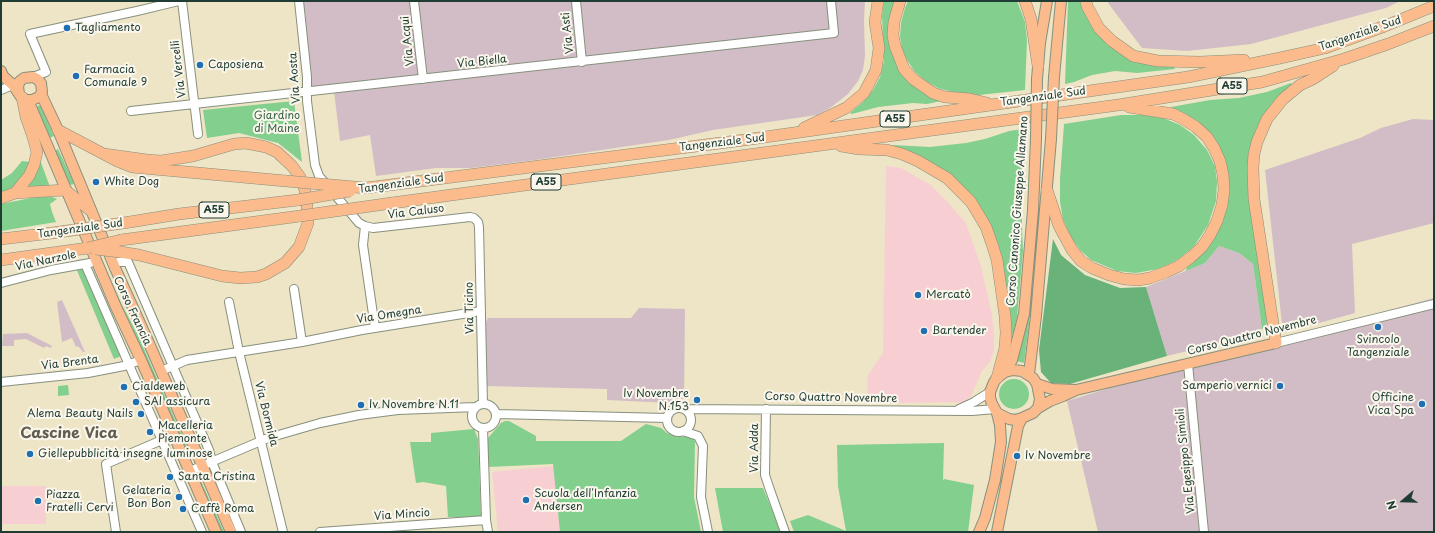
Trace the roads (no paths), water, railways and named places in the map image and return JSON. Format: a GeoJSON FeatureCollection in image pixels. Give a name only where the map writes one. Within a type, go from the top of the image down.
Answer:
{"type":"FeatureCollection","features":[{"type":"Feature","properties":{"kind":"highway"},"geometry":{"type":"LineString","coordinates":[[794,133],[846,108],[864,93],[876,70],[879,48],[875,22],[878,1]]}},
{"type":"Feature","properties":{"kind":"highway"},"geometry":{"type":"LineString","coordinates":[[900,1],[894,22],[893,35],[895,46],[904,68],[913,79],[933,93],[944,97],[970,99],[995,104]]}},
{"type":"Feature","properties":{"kind":"highway"},"geometry":{"type":"LineString","coordinates":[[1025,1],[1031,20],[1038,66]]}},
{"type":"Feature","properties":{"kind":"highway"},"geometry":{"type":"LineString","coordinates":[[1086,1],[1087,6],[1099,28],[1112,41],[1133,56],[1158,61],[1200,62],[1280,58]]}},
{"type":"Feature","properties":{"kind":"highway","name":"Tangenziale Sud"},"geometry":{"type":"LineString","coordinates":[[1,239],[130,222],[178,214],[298,200],[366,188],[794,133],[1188,77],[1326,48],[1386,26],[1434,6]]}},
{"type":"Feature","properties":{"kind":"highway","name":"Tangenziale Sud"},"geometry":{"type":"LineString","coordinates":[[1,260],[88,248],[134,238],[1118,105],[1262,82],[1344,59],[1434,26]]}},
{"type":"Feature","properties":{"kind":"highway"},"geometry":{"type":"LineString","coordinates":[[1276,343],[1254,199],[1252,168],[1254,154],[1257,142],[1267,119],[1283,99],[1300,84],[1313,78],[1344,59]]}},
{"type":"Feature","properties":{"kind":"highway"},"geometry":{"type":"LineString","coordinates":[[15,194],[29,176],[37,152],[26,117],[23,97]]}},
{"type":"Feature","properties":{"kind":"highway"},"geometry":{"type":"LineString","coordinates":[[1047,190],[1058,226],[1072,250],[1081,261],[1092,268],[1109,275],[1124,279],[1138,280],[1150,278],[1179,266],[1202,247],[1217,221],[1223,197],[1223,175],[1214,148],[1207,137],[1196,127],[1173,114],[1118,105]]}},
{"type":"Feature","properties":{"kind":"highway"},"geometry":{"type":"LineString","coordinates":[[58,130],[132,167],[366,188]]}},
{"type":"Feature","properties":{"kind":"highway"},"geometry":{"type":"LineString","coordinates":[[88,248],[139,255],[222,276],[240,278],[257,277],[280,267],[289,259],[299,247],[308,223],[305,190],[300,177],[292,166],[277,152],[266,147],[246,143],[234,144],[193,156],[161,161],[104,154]]}},
{"type":"Feature","properties":{"kind":"highway"},"geometry":{"type":"LineString","coordinates":[[830,144],[859,149],[887,150],[918,160],[947,178],[971,202],[986,227],[997,260],[1006,333],[1001,375]]}},
{"type":"Feature","properties":{"kind":"highway"},"geometry":{"type":"LineString","coordinates":[[1,198],[15,194],[65,190],[90,210]]}},
{"type":"Feature","properties":{"kind":"main road","name":"Corso Canonico Giuseppe Allamano"},"geometry":{"type":"LineString","coordinates":[[1001,375],[1012,360],[1024,314],[1033,210],[1038,66],[1047,1]]}},
{"type":"Feature","properties":{"kind":"main road"},"geometry":{"type":"LineString","coordinates":[[1029,374],[1036,316],[1051,139],[1054,77],[1062,1]]}},
{"type":"Feature","properties":{"kind":"main road","name":"Corso Francia"},"geometry":{"type":"LineString","coordinates":[[1,71],[3,76],[17,83],[216,532]]}},
{"type":"Feature","properties":{"kind":"main road"},"geometry":{"type":"LineString","coordinates":[[17,83],[26,77],[33,77],[41,83],[41,94],[36,99],[23,97]]}},
{"type":"Feature","properties":{"kind":"main road","name":"Corso Francia"},"geometry":{"type":"LineString","coordinates":[[41,94],[58,130],[112,262],[231,532]]}},
{"type":"Feature","properties":{"kind":"main road","name":"Corso Quattro Novembre"},"geometry":{"type":"LineString","coordinates":[[1038,408],[1076,390],[1276,343]]}},
{"type":"Feature","properties":{"kind":"main road"},"geometry":{"type":"LineString","coordinates":[[984,532],[985,518],[1001,442],[1000,425],[990,398],[990,392],[994,382],[1001,375],[1013,370],[1022,371],[1029,374],[1037,384],[1040,398],[1038,408],[1033,414],[1022,418],[1009,419],[996,411]]}},
{"type":"Feature","properties":{"kind":"main road","name":"Corso Quattro Novembre"},"geometry":{"type":"LineString","coordinates":[[1037,384],[1052,388],[1076,390]]}},
{"type":"Feature","properties":{"kind":"main road"},"geometry":{"type":"LineString","coordinates":[[997,532],[1018,426],[1022,418]]}},
{"type":"Feature","properties":{"kind":"main road"},"geometry":{"type":"LineString","coordinates":[[979,532],[985,518]]}},
{"type":"Feature","properties":{"kind":"street"},"geometry":{"type":"LineString","coordinates":[[33,77],[46,72],[30,34],[180,1]]}},
{"type":"Feature","properties":{"kind":"street","name":"Via Vercelli"},"geometry":{"type":"LineString","coordinates":[[180,1],[198,134]]}},
{"type":"Feature","properties":{"kind":"street","name":"Via Aosta"},"geometry":{"type":"LineString","coordinates":[[299,1],[307,77],[307,101],[315,165],[319,176],[359,223],[365,226]]}},
{"type":"Feature","properties":{"kind":"street","name":"Via Acqui"},"geometry":{"type":"LineString","coordinates":[[414,1],[423,80]]}},
{"type":"Feature","properties":{"kind":"street","name":"Via Asti"},"geometry":{"type":"LineString","coordinates":[[576,1],[582,62]]}},
{"type":"Feature","properties":{"kind":"street","name":"Via Biella"},"geometry":{"type":"LineString","coordinates":[[131,111],[307,91],[423,80],[834,33],[831,1]]}},
{"type":"Feature","properties":{"kind":"street"},"geometry":{"type":"LineString","coordinates":[[1,90],[17,83]]}},
{"type":"Feature","properties":{"kind":"street","name":"Via Caluso"},"geometry":{"type":"LineString","coordinates":[[365,226],[373,228],[470,217]]}},
{"type":"Feature","properties":{"kind":"street","name":"Via Ticino"},"geometry":{"type":"LineString","coordinates":[[470,217],[474,218],[478,222],[479,227],[480,405]]}},
{"type":"Feature","properties":{"kind":"street"},"geometry":{"type":"LineString","coordinates":[[365,226],[362,245],[375,328]]}},
{"type":"Feature","properties":{"kind":"street","name":"Corso Francia"},"geometry":{"type":"LineString","coordinates":[[112,262],[128,262],[209,450],[212,462],[241,532]]}},
{"type":"Feature","properties":{"kind":"street","name":"Via Narzole"},"geometry":{"type":"LineString","coordinates":[[1,283],[51,270],[97,263]]}},
{"type":"Feature","properties":{"kind":"street"},"geometry":{"type":"LineString","coordinates":[[86,264],[128,365],[202,532]]}},
{"type":"Feature","properties":{"kind":"street"},"geometry":{"type":"LineString","coordinates":[[294,290],[302,342]]}},
{"type":"Feature","properties":{"kind":"street","name":"Via Bormida"},"geometry":{"type":"LineString","coordinates":[[229,302],[239,352],[283,532]]}},
{"type":"Feature","properties":{"kind":"street","name":"Corso Quattro Novembre"},"geometry":{"type":"LineString","coordinates":[[1276,343],[1434,304]]}},
{"type":"Feature","properties":{"kind":"street","name":"Via Omegna"},"geometry":{"type":"LineString","coordinates":[[161,371],[187,360],[302,342],[375,328],[480,311]]}},
{"type":"Feature","properties":{"kind":"street","name":"Corso Francia"},"geometry":{"type":"LineString","coordinates":[[137,317],[149,312]]}},
{"type":"Feature","properties":{"kind":"street","name":"Via Brenta"},"geometry":{"type":"LineString","coordinates":[[1,382],[88,373],[128,365],[141,360]]}},
{"type":"Feature","properties":{"kind":"street","name":"Via Egesippo Simioli"},"geometry":{"type":"LineString","coordinates":[[1188,364],[1204,532]]}},
{"type":"Feature","properties":{"kind":"street","name":"Corso Quattro Novembre"},"geometry":{"type":"LineString","coordinates":[[954,411],[974,402],[990,392]]}},
{"type":"Feature","properties":{"kind":"street"},"geometry":{"type":"LineString","coordinates":[[178,476],[261,441],[320,423],[359,415],[398,410],[480,405],[490,405],[495,410],[496,414],[495,421],[490,426],[483,428],[474,421],[472,413],[480,405]]}},
{"type":"Feature","properties":{"kind":"street","name":"Corso Quattro Novembre"},"geometry":{"type":"LineString","coordinates":[[691,417],[708,408]]}},
{"type":"Feature","properties":{"kind":"street"},"geometry":{"type":"LineString","coordinates":[[684,431],[690,425],[691,417],[684,409],[674,409],[667,418],[668,425],[673,430],[684,431],[698,436],[702,446],[701,497],[708,532]]}},
{"type":"Feature","properties":{"kind":"street","name":"Corso Quattro Novembre"},"geometry":{"type":"LineString","coordinates":[[684,409],[996,411]]}},
{"type":"Feature","properties":{"kind":"street","name":"Via Adda"},"geometry":{"type":"LineString","coordinates":[[766,409],[765,475],[785,532]]}},
{"type":"Feature","properties":{"kind":"street"},"geometry":{"type":"LineString","coordinates":[[496,414],[667,418]]}},
{"type":"Feature","properties":{"kind":"street"},"geometry":{"type":"LineString","coordinates":[[483,428],[486,520],[488,532]]}},
{"type":"Feature","properties":{"kind":"street"},"geometry":{"type":"LineString","coordinates":[[116,532],[106,464],[162,440]]}},
{"type":"Feature","properties":{"kind":"street","name":"Via Mincio"},"geometry":{"type":"LineString","coordinates":[[320,532],[486,520]]}},
{"type":"Feature","properties":{"kind":"place","name":"Tagliamento"},"geometry":{"type":"Point","coordinates":[67,28]}},
{"type":"Feature","properties":{"kind":"place","name":"Caposiena"},"geometry":{"type":"Point","coordinates":[200,65]}},
{"type":"Feature","properties":{"kind":"place","name":"Farmacia Comunale 9"},"geometry":{"type":"Point","coordinates":[76,76]}},
{"type":"Feature","properties":{"kind":"place","name":"White Dog"},"geometry":{"type":"Point","coordinates":[96,182]}},
{"type":"Feature","properties":{"kind":"place","name":"Mercatò"},"geometry":{"type":"Point","coordinates":[918,295]}},
{"type":"Feature","properties":{"kind":"place","name":"Svincolo Tangenziale"},"geometry":{"type":"Point","coordinates":[1378,327]}},
{"type":"Feature","properties":{"kind":"place","name":"Bartender"},"geometry":{"type":"Point","coordinates":[924,331]}},
{"type":"Feature","properties":{"kind":"place","name":"Samperio vernici"},"geometry":{"type":"Point","coordinates":[1280,386]}},
{"type":"Feature","properties":{"kind":"place","name":"Cialdeweb"},"geometry":{"type":"Point","coordinates":[124,387]}},
{"type":"Feature","properties":{"kind":"place","name":"Iv Novembre N.153"},"geometry":{"type":"Point","coordinates":[697,400]}},
{"type":"Feature","properties":{"kind":"place","name":"SAI assicura"},"geometry":{"type":"Point","coordinates":[136,402]}},
{"type":"Feature","properties":{"kind":"place","name":"Officine Vica Spa"},"geometry":{"type":"Point","coordinates":[1422,404]}},
{"type":"Feature","properties":{"kind":"place","name":"Iv Novembre N.11"},"geometry":{"type":"Point","coordinates":[361,405]}},
{"type":"Feature","properties":{"kind":"place","name":"Alema Beauty Nails"},"geometry":{"type":"Point","coordinates":[141,414]}},
{"type":"Feature","properties":{"kind":"place","name":"Macelleria Piemonte"},"geometry":{"type":"Point","coordinates":[150,432]}},
{"type":"Feature","properties":{"kind":"place","name":"Giellepubblicità insegne luminose"},"geometry":{"type":"Point","coordinates":[30,454]}},
{"type":"Feature","properties":{"kind":"place","name":"Iv Novembre"},"geometry":{"type":"Point","coordinates":[1017,456]}},
{"type":"Feature","properties":{"kind":"place","name":"Santa Cristina"},"geometry":{"type":"Point","coordinates":[170,477]}},
{"type":"Feature","properties":{"kind":"place","name":"Gelateria Bon Bon"},"geometry":{"type":"Point","coordinates":[179,497]}},
{"type":"Feature","properties":{"kind":"place","name":"Scuola dell'Infanzia Andersen"},"geometry":{"type":"Point","coordinates":[526,500]}},
{"type":"Feature","properties":{"kind":"place","name":"Piazza Fratelli Cervi"},"geometry":{"type":"Point","coordinates":[38,501]}},
{"type":"Feature","properties":{"kind":"place","name":"Caffè Roma"},"geometry":{"type":"Point","coordinates":[183,509]}},
{"type":"Feature","properties":{"kind":"district","name":"Cascine Vica"},"geometry":{"type":"Point","coordinates":[69,434]}},
{"type":"Feature","properties":{"kind":"park label","name":"Giardino di Maine"},"geometry":{"type":"Point","coordinates":[277,122]}}]}
